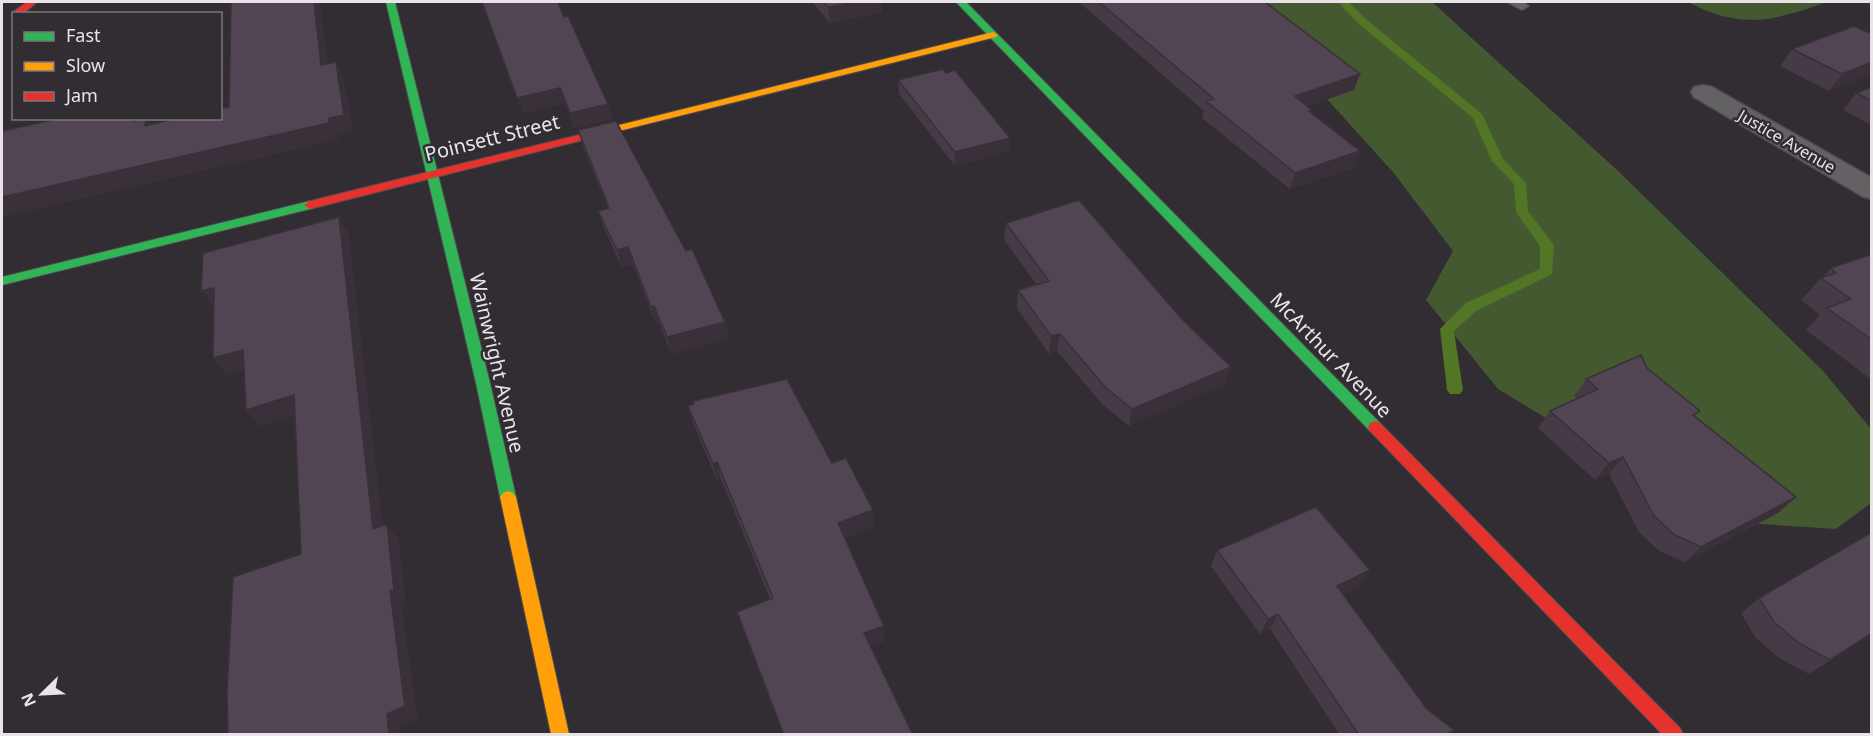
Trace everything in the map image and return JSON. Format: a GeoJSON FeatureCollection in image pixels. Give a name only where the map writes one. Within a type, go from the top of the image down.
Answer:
{"type":"FeatureCollection","features":[{"type":"Feature","properties":{"kind":"street"},"geometry":{"type":"LineString","coordinates":[[18,12],[32,2]]}},
{"type":"Feature","properties":{"kind":"street","name":"Wainwright Avenue"},"geometry":{"type":"LineString","coordinates":[[390,2],[483,383],[560,735]]}},
{"type":"Feature","properties":{"kind":"street","name":"McArthur Avenue"},"geometry":{"type":"LineString","coordinates":[[961,2],[1674,735]]}},
{"type":"Feature","properties":{"kind":"street","name":"Poinsett Street"},"geometry":{"type":"LineString","coordinates":[[2,281],[993,35]]}},
{"type":"Feature","properties":{"kind":"street","name":"Justice Avenue"},"geometry":{"type":"LineString","coordinates":[[1703,92],[1872,190]]}},
{"type":"Feature","properties":{"kind":"green space"},"geometry":{"type":"Polygon","coordinates":[[[1224,2],[1432,2],[1616,169],[1823,371],[1871,429],[1871,503],[1836,529],[1715,521],[1498,389],[1426,300],[1453,251],[1393,172],[1286,54],[1224,2]]]}},
{"type":"Feature","properties":{"kind":"green space"},"geometry":{"type":"Polygon","coordinates":[[[1688,2],[1827,2],[1790,14],[1757,20],[1724,16],[1688,2]]]}},
{"type":"Feature","properties":{"kind":"building"},"geometry":{"type":"Polygon","coordinates":[[[231,2],[314,2],[321,65],[336,62],[344,115],[329,118],[329,123],[2,197],[2,131],[53,120],[146,120],[145,126],[170,120],[222,120],[222,109],[229,107],[231,2]]]}},
{"type":"Feature","properties":{"kind":"building"},"geometry":{"type":"Polygon","coordinates":[[[482,2],[558,2],[564,17],[568,16],[608,104],[570,113],[560,88],[517,98],[482,2]]]}},
{"type":"Feature","properties":{"kind":"building"},"geometry":{"type":"Polygon","coordinates":[[[824,2],[855,2],[828,7],[824,2]]]}},
{"type":"Feature","properties":{"kind":"building"},"geometry":{"type":"Polygon","coordinates":[[[1099,2],[1265,2],[1360,74],[1295,96],[1312,110],[1309,111],[1360,151],[1295,173],[1206,101],[1214,99],[1099,2]]]}},
{"type":"Feature","properties":{"kind":"building"},"geometry":{"type":"Polygon","coordinates":[[[1854,26],[1872,34],[1872,62],[1842,74],[1792,49],[1854,26]]]}},
{"type":"Feature","properties":{"kind":"building"},"geometry":{"type":"Polygon","coordinates":[[[943,69],[946,73],[955,70],[1010,138],[955,152],[898,80],[943,69]]]}},
{"type":"Feature","properties":{"kind":"building"},"geometry":{"type":"Polygon","coordinates":[[[1872,87],[1872,101],[1856,93],[1872,87]]]}},
{"type":"Feature","properties":{"kind":"building"},"geometry":{"type":"Polygon","coordinates":[[[616,121],[686,251],[692,249],[725,322],[667,337],[654,306],[651,307],[628,247],[617,250],[598,211],[609,208],[578,130],[616,121]]]}},
{"type":"Feature","properties":{"kind":"building"},"geometry":{"type":"Polygon","coordinates":[[[1079,200],[1181,318],[1231,367],[1132,409],[1106,388],[1060,334],[1051,336],[1018,290],[1049,281],[1006,223],[1079,200]]]}},
{"type":"Feature","properties":{"kind":"building"},"geometry":{"type":"Polygon","coordinates":[[[339,217],[373,529],[387,524],[394,590],[390,591],[405,706],[387,714],[389,735],[228,735],[227,692],[233,577],[301,554],[294,395],[246,410],[243,350],[213,358],[214,288],[201,291],[203,253],[339,217]]]}},
{"type":"Feature","properties":{"kind":"building"},"geometry":{"type":"Polygon","coordinates":[[[1872,254],[1872,340],[1827,308],[1851,299],[1821,278],[1836,273],[1831,268],[1872,254]]]}},
{"type":"Feature","properties":{"kind":"building"},"geometry":{"type":"Polygon","coordinates":[[[1641,355],[1647,368],[1700,411],[1693,415],[1796,497],[1701,547],[1675,535],[1654,516],[1623,457],[1609,463],[1550,411],[1598,389],[1586,379],[1641,355]]]}},
{"type":"Feature","properties":{"kind":"building"},"geometry":{"type":"Polygon","coordinates":[[[787,379],[832,463],[846,458],[873,510],[838,523],[884,626],[864,633],[913,735],[784,735],[737,612],[773,598],[717,462],[713,464],[688,406],[694,404],[693,401],[787,379]]]}},
{"type":"Feature","properties":{"kind":"building"},"geometry":{"type":"Polygon","coordinates":[[[1316,507],[1370,570],[1337,586],[1427,709],[1454,730],[1444,735],[1359,735],[1278,614],[1268,619],[1217,550],[1316,507]]]}},
{"type":"Feature","properties":{"kind":"building"},"geometry":{"type":"Polygon","coordinates":[[[1872,532],[1872,633],[1830,660],[1799,643],[1774,622],[1759,598],[1872,532]]]}},
{"type":"Feature","properties":{"kind":"waterway"},"geometry":{"type":"LineString","coordinates":[[1343,2],[1363,22],[1478,116],[1498,161],[1520,183],[1522,212],[1547,245],[1547,271],[1471,307],[1447,329],[1455,390]]}},
{"type":"Feature","properties":{"kind":"traffic: fast"},"geometry":{"type":"LineString","coordinates":[[390,2],[483,383],[508,497]]}},
{"type":"Feature","properties":{"kind":"traffic: fast"},"geometry":{"type":"LineString","coordinates":[[961,2],[1375,427]]}},
{"type":"Feature","properties":{"kind":"traffic: fast"},"geometry":{"type":"LineString","coordinates":[[2,281],[310,205]]}},
{"type":"Feature","properties":{"kind":"traffic: slow"},"geometry":{"type":"LineString","coordinates":[[603,132],[993,35]]}},
{"type":"Feature","properties":{"kind":"traffic: slow"},"geometry":{"type":"LineString","coordinates":[[508,497],[560,734]]}},
{"type":"Feature","properties":{"kind":"traffic: jam"},"geometry":{"type":"LineString","coordinates":[[19,12],[32,2]]}},
{"type":"Feature","properties":{"kind":"traffic: jam"},"geometry":{"type":"LineString","coordinates":[[310,205],[603,132]]}},
{"type":"Feature","properties":{"kind":"traffic: jam"},"geometry":{"type":"LineString","coordinates":[[1375,427],[1674,734]]}}]}
